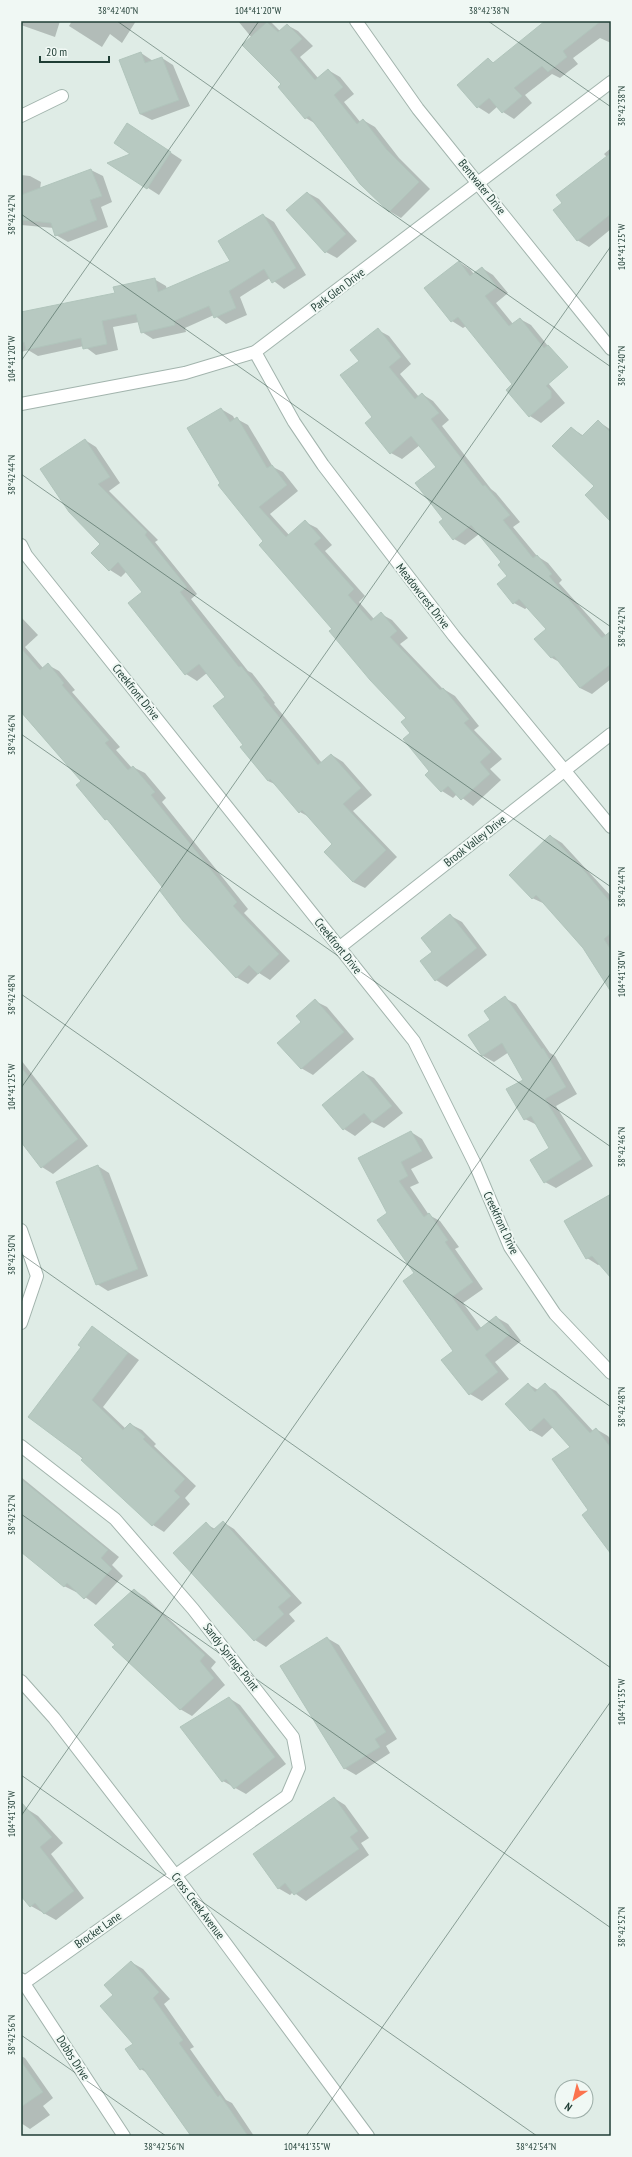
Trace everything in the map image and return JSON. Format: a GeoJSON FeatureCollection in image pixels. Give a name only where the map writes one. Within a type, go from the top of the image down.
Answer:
{"type":"FeatureCollection","features":[{"type":"Feature","properties":{"kind":"street","name":"Bentwater Drive"},"geometry":{"type":"LineString","coordinates":[[356,21],[418,109],[611,349]]}},
{"type":"Feature","properties":{"kind":"street","name":"Park Glen Drive"},"geometry":{"type":"LineString","coordinates":[[21,404],[185,373],[255,352],[611,82]]}},
{"type":"Feature","properties":{"kind":"street"},"geometry":{"type":"LineString","coordinates":[[21,116],[62,96]]}},
{"type":"Feature","properties":{"kind":"street","name":"Meadowcrest Drive"},"geometry":{"type":"LineString","coordinates":[[255,352],[294,422],[323,465],[454,636],[611,827]]}},
{"type":"Feature","properties":{"kind":"street","name":"Creekfront Drive"},"geometry":{"type":"LineString","coordinates":[[21,545],[26,555],[414,1041],[475,1164],[510,1247],[555,1314],[611,1373]]}},
{"type":"Feature","properties":{"kind":"street","name":"Brook Valley Drive"},"geometry":{"type":"LineString","coordinates":[[340,947],[611,734]]}},
{"type":"Feature","properties":{"kind":"street"},"geometry":{"type":"LineString","coordinates":[[21,1230],[37,1276],[21,1323]]}},
{"type":"Feature","properties":{"kind":"street","name":"Sandy Springs Point"},"geometry":{"type":"LineString","coordinates":[[21,1446],[115,1519],[194,1609],[293,1738],[299,1768],[287,1796],[175,1875]]}},
{"type":"Feature","properties":{"kind":"street","name":"Cross Creek Avenue"},"geometry":{"type":"LineString","coordinates":[[21,1682],[54,1718],[175,1875],[368,2136]]}},
{"type":"Feature","properties":{"kind":"street","name":"Brocket Lane"},"geometry":{"type":"LineString","coordinates":[[22,1983],[175,1875]]}},
{"type":"Feature","properties":{"kind":"street","name":"Dobbs Drive"},"geometry":{"type":"LineString","coordinates":[[22,1983],[124,2136]]}},
{"type":"Feature","properties":{"kind":"building"},"geometry":{"type":"Polygon","coordinates":[[[545,21],[601,21],[563,51],[567,57],[548,72],[542,66],[514,88],[522,96],[502,113],[489,98],[477,108],[457,85],[488,58],[493,63],[545,21]]]}},
{"type":"Feature","properties":{"kind":"building"},"geometry":{"type":"Polygon","coordinates":[[[267,22],[278,32],[287,24],[302,39],[290,50],[315,80],[328,69],[343,87],[334,95],[357,124],[363,119],[387,150],[419,182],[389,212],[360,184],[309,116],[305,119],[278,87],[281,84],[242,45],[267,22]]]}},
{"type":"Feature","properties":{"kind":"building"},"geometry":{"type":"Polygon","coordinates":[[[141,52],[145,63],[162,57],[179,100],[140,114],[119,60],[141,52]]]}},
{"type":"Feature","properties":{"kind":"building"},"geometry":{"type":"Polygon","coordinates":[[[127,123],[171,152],[147,189],[107,163],[130,154],[114,143],[127,123]]]}},
{"type":"Feature","properties":{"kind":"building"},"geometry":{"type":"Polygon","coordinates":[[[611,153],[611,214],[577,241],[553,210],[562,203],[556,195],[611,153]]]}},
{"type":"Feature","properties":{"kind":"building"},"geometry":{"type":"Polygon","coordinates":[[[91,169],[102,196],[90,200],[97,220],[55,236],[51,223],[21,220],[21,195],[91,169]]]}},
{"type":"Feature","properties":{"kind":"building"},"geometry":{"type":"Polygon","coordinates":[[[307,192],[346,234],[325,253],[286,210],[307,192]]]}},
{"type":"Feature","properties":{"kind":"building"},"geometry":{"type":"Polygon","coordinates":[[[263,214],[296,268],[272,283],[264,269],[229,291],[236,308],[214,318],[209,306],[174,321],[175,325],[141,333],[136,314],[102,321],[107,344],[83,349],[81,338],[26,350],[24,342],[21,343],[21,312],[115,293],[113,287],[155,278],[158,292],[230,261],[218,241],[263,214]]]}},
{"type":"Feature","properties":{"kind":"building"},"geometry":{"type":"Polygon","coordinates":[[[459,261],[470,276],[482,267],[497,287],[485,296],[509,326],[520,318],[544,348],[548,345],[568,367],[546,386],[551,391],[551,398],[529,417],[506,390],[512,384],[458,317],[451,322],[424,288],[459,261]]]}},
{"type":"Feature","properties":{"kind":"building"},"geometry":{"type":"Polygon","coordinates":[[[378,328],[401,357],[389,367],[415,399],[422,393],[439,413],[431,419],[483,486],[485,485],[510,515],[503,520],[533,558],[537,555],[552,574],[549,576],[602,638],[611,631],[611,664],[580,688],[554,656],[551,658],[534,639],[546,629],[519,599],[513,604],[497,584],[507,576],[498,565],[501,562],[471,525],[453,540],[439,522],[443,519],[415,483],[436,467],[411,436],[390,454],[365,423],[372,417],[340,375],[359,361],[350,350],[378,328]]]}},
{"type":"Feature","properties":{"kind":"building"},"geometry":{"type":"Polygon","coordinates":[[[221,408],[230,422],[237,417],[267,468],[272,465],[287,485],[259,507],[286,537],[305,520],[321,538],[314,544],[354,589],[348,595],[371,621],[381,612],[397,631],[390,637],[440,690],[443,688],[469,719],[464,723],[491,752],[480,762],[490,774],[461,800],[448,786],[441,792],[425,775],[429,771],[403,739],[410,733],[401,722],[406,718],[370,680],[329,631],[332,629],[259,545],[263,541],[218,485],[220,483],[187,428],[221,408]]]}},
{"type":"Feature","properties":{"kind":"building"},"geometry":{"type":"Polygon","coordinates":[[[598,420],[611,433],[611,522],[585,495],[594,486],[552,446],[571,427],[582,436],[598,420]]]}},
{"type":"Feature","properties":{"kind":"building"},"geometry":{"type":"Polygon","coordinates":[[[85,439],[110,477],[98,484],[147,532],[145,535],[187,587],[180,592],[239,667],[241,666],[265,696],[263,697],[318,765],[331,754],[361,788],[343,804],[386,850],[353,882],[324,852],[332,844],[302,810],[299,813],[270,779],[268,781],[240,747],[243,745],[213,706],[225,697],[199,664],[185,675],[128,603],[142,592],[118,562],[109,571],[91,553],[100,544],[69,512],[40,469],[85,439]]]}},
{"type":"Feature","properties":{"kind":"building"},"geometry":{"type":"Polygon","coordinates":[[[21,648],[40,670],[48,663],[64,683],[62,685],[109,740],[105,743],[128,770],[133,766],[155,792],[151,795],[237,902],[233,906],[279,954],[258,974],[249,965],[236,978],[183,921],[160,891],[163,888],[107,819],[105,820],[76,785],[81,781],[21,712],[21,648]]]}},
{"type":"Feature","properties":{"kind":"building"},"geometry":{"type":"Polygon","coordinates":[[[550,835],[582,868],[611,903],[611,933],[604,939],[611,950],[611,992],[583,948],[536,895],[532,899],[509,875],[550,835]]]}},
{"type":"Feature","properties":{"kind":"building"},"geometry":{"type":"Polygon","coordinates":[[[450,914],[477,948],[435,981],[420,961],[432,952],[421,938],[450,914]]]}},
{"type":"Feature","properties":{"kind":"building"},"geometry":{"type":"Polygon","coordinates":[[[505,996],[542,1049],[543,1048],[566,1087],[545,1099],[582,1159],[544,1183],[530,1160],[549,1148],[531,1116],[524,1120],[506,1089],[523,1080],[502,1043],[482,1056],[468,1035],[490,1020],[484,1011],[505,996]]]}},
{"type":"Feature","properties":{"kind":"building"},"geometry":{"type":"Polygon","coordinates":[[[315,999],[344,1032],[301,1069],[277,1043],[301,1022],[296,1016],[315,999]]]}},
{"type":"Feature","properties":{"kind":"building"},"geometry":{"type":"Polygon","coordinates":[[[21,1067],[78,1139],[41,1168],[21,1142],[21,1067]]]}},
{"type":"Feature","properties":{"kind":"building"},"geometry":{"type":"Polygon","coordinates":[[[363,1071],[392,1106],[372,1122],[364,1113],[343,1130],[322,1105],[363,1071]]]}},
{"type":"Feature","properties":{"kind":"building"},"geometry":{"type":"Polygon","coordinates":[[[411,1131],[422,1151],[401,1162],[408,1176],[399,1181],[424,1217],[429,1213],[448,1240],[445,1242],[473,1282],[452,1297],[477,1331],[496,1316],[510,1334],[485,1355],[498,1372],[469,1395],[441,1360],[453,1351],[403,1281],[414,1273],[377,1220],[387,1213],[358,1158],[411,1131]]]}},
{"type":"Feature","properties":{"kind":"building"},"geometry":{"type":"Polygon","coordinates":[[[98,1165],[138,1269],[96,1285],[56,1182],[98,1165]]]}},
{"type":"Feature","properties":{"kind":"building"},"geometry":{"type":"Polygon","coordinates":[[[611,1194],[611,1278],[592,1256],[586,1259],[564,1221],[611,1194]]]}},
{"type":"Feature","properties":{"kind":"building"},"geometry":{"type":"Polygon","coordinates":[[[92,1326],[128,1353],[92,1400],[123,1430],[130,1423],[145,1437],[143,1439],[185,1479],[174,1491],[180,1497],[152,1526],[81,1460],[83,1458],[28,1417],[81,1347],[78,1345],[92,1326]]]}},
{"type":"Feature","properties":{"kind":"building"},"geometry":{"type":"Polygon","coordinates":[[[528,1383],[535,1392],[545,1383],[590,1433],[596,1428],[611,1448],[611,1554],[582,1515],[588,1510],[552,1459],[570,1447],[544,1418],[530,1431],[505,1404],[528,1383]]]}},
{"type":"Feature","properties":{"kind":"building"},"geometry":{"type":"Polygon","coordinates":[[[21,1479],[108,1550],[101,1558],[112,1569],[84,1599],[67,1583],[64,1587],[21,1552],[21,1479]]]}},
{"type":"Feature","properties":{"kind":"building"},"geometry":{"type":"Polygon","coordinates":[[[223,1521],[291,1596],[278,1607],[284,1614],[254,1641],[173,1553],[206,1522],[213,1530],[223,1521]]]}},
{"type":"Feature","properties":{"kind":"building"},"geometry":{"type":"Polygon","coordinates":[[[134,1589],[205,1655],[200,1661],[214,1678],[180,1710],[112,1647],[115,1645],[94,1625],[134,1589]]]}},
{"type":"Feature","properties":{"kind":"building"},"geometry":{"type":"Polygon","coordinates":[[[327,1637],[386,1732],[375,1739],[380,1747],[344,1769],[280,1666],[327,1637]]]}},
{"type":"Feature","properties":{"kind":"building"},"geometry":{"type":"Polygon","coordinates":[[[229,1697],[275,1757],[234,1789],[226,1779],[222,1782],[180,1727],[229,1697]]]}},
{"type":"Feature","properties":{"kind":"building"},"geometry":{"type":"Polygon","coordinates":[[[334,1797],[358,1831],[350,1837],[359,1849],[294,1895],[285,1883],[278,1889],[253,1854],[334,1797]]]}},
{"type":"Feature","properties":{"kind":"building"},"geometry":{"type":"Polygon","coordinates":[[[21,1802],[52,1837],[40,1847],[74,1891],[44,1914],[35,1903],[30,1907],[21,1896],[21,1802]]]}},
{"type":"Feature","properties":{"kind":"building"},"geometry":{"type":"Polygon","coordinates":[[[131,1961],[159,1992],[153,1998],[183,2040],[179,2043],[218,2097],[220,2095],[248,2136],[191,2136],[143,2068],[140,2070],[125,2049],[133,2044],[100,2006],[113,1995],[104,1985],[131,1961]]]}},
{"type":"Feature","properties":{"kind":"building"},"geometry":{"type":"Polygon","coordinates":[[[21,2061],[43,2092],[21,2107],[21,2061]]]}}]}
